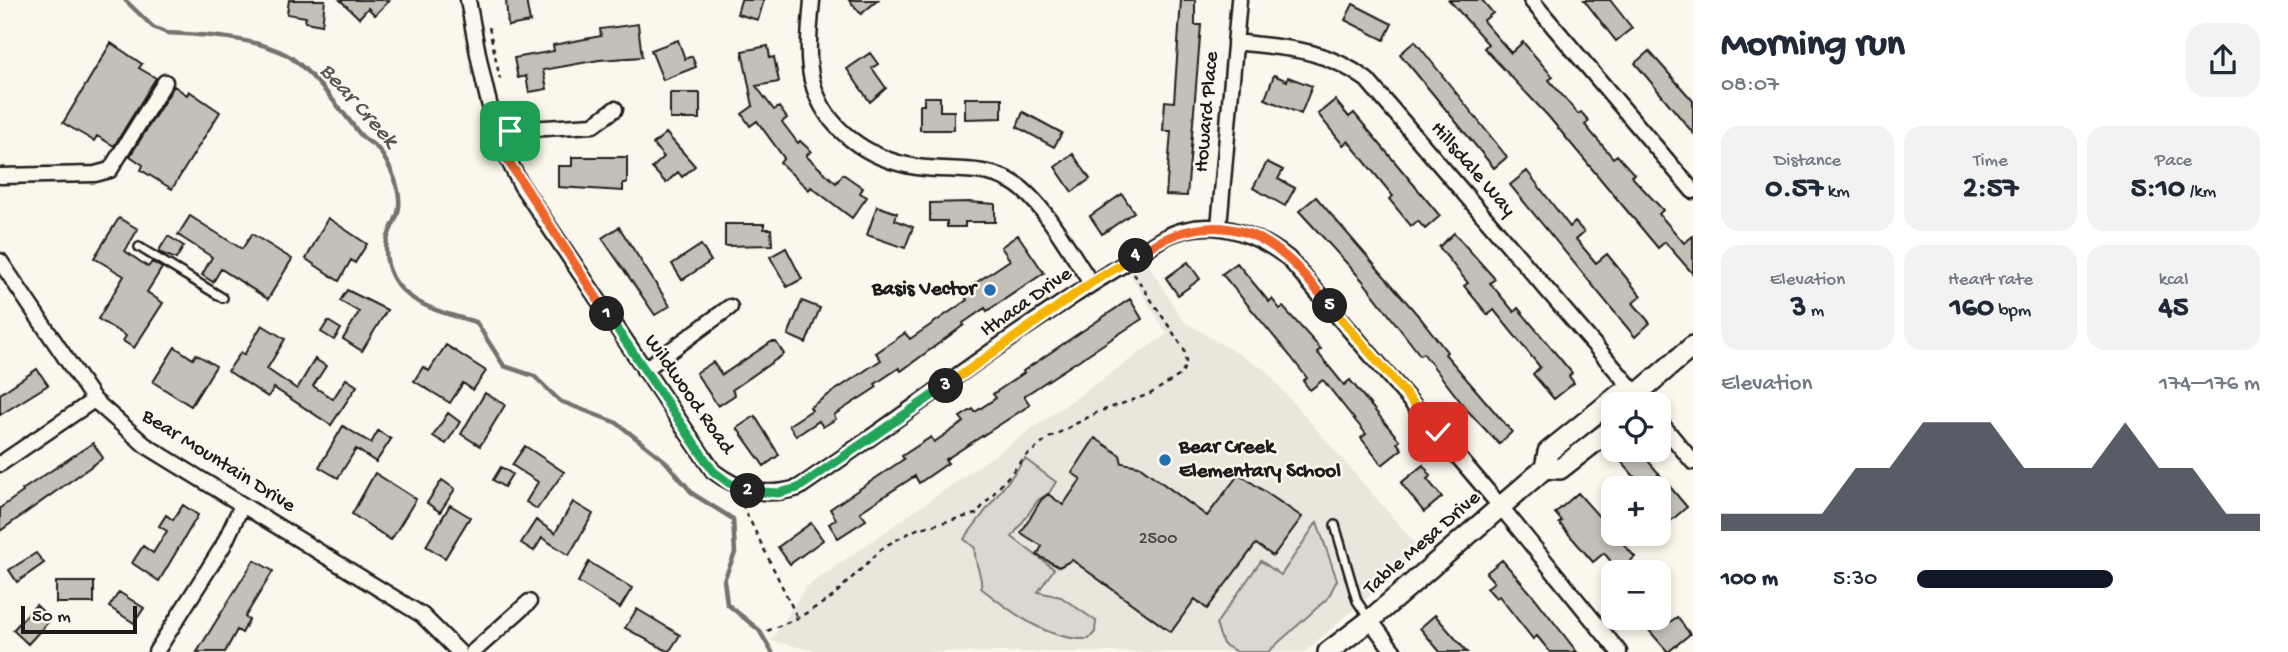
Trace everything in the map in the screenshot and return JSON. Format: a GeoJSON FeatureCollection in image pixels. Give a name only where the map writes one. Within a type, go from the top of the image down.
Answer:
{"type":"FeatureCollection","features":[{"type":"Feature","properties":{"kind":"street","name":"Wildwood Road"},"geometry":{"type":"LineString","coordinates":[[468,0],[495,131],[521,186],[713,471],[747,491],[779,493],[798,488],[832,465]]}},
{"type":"Feature","properties":{"kind":"street"},"geometry":{"type":"LineString","coordinates":[[812,0],[809,37],[812,80],[823,107],[840,131],[862,150],[890,161],[919,167],[995,174],[1014,183],[1032,199],[1091,283]]}},
{"type":"Feature","properties":{"kind":"street","name":"Howard Place"},"geometry":{"type":"LineString","coordinates":[[1219,227],[1239,0]]}},
{"type":"Feature","properties":{"kind":"street"},"geometry":{"type":"LineString","coordinates":[[1531,0],[1693,191]]}},
{"type":"Feature","properties":{"kind":"street","name":"Hillsdale Way"},"geometry":{"type":"LineString","coordinates":[[1236,42],[1317,52],[1345,63],[1367,80],[1631,392]]}},
{"type":"Feature","properties":{"kind":"street"},"geometry":{"type":"LineString","coordinates":[[0,176],[95,174],[110,170],[165,82]]}},
{"type":"Feature","properties":{"kind":"street"},"geometry":{"type":"LineString","coordinates":[[495,131],[593,125],[615,109]]}},
{"type":"Feature","properties":{"kind":"street","name":"Ithaca Drive"},"geometry":{"type":"LineString","coordinates":[[832,465],[1091,283],[1126,263],[1160,238],[1185,229],[1219,227],[1248,234],[1288,258],[1501,507],[1619,652]]}},
{"type":"Feature","properties":{"kind":"street","name":"Bear Mountain Drive"},"geometry":{"type":"LineString","coordinates":[[0,261],[94,400],[145,445],[422,615],[459,652]]}},
{"type":"Feature","properties":{"kind":"street"},"geometry":{"type":"LineString","coordinates":[[644,370],[730,307]]}},
{"type":"Feature","properties":{"kind":"street","name":"Table Mesa Drive"},"geometry":{"type":"LineString","coordinates":[[1648,392],[1693,346]]}},
{"type":"Feature","properties":{"kind":"street"},"geometry":{"type":"LineString","coordinates":[[0,464],[94,400]]}},
{"type":"Feature","properties":{"kind":"street","name":"Table Mesa Drive"},"geometry":{"type":"LineString","coordinates":[[1328,652],[1370,620],[1545,468],[1548,452],[1601,409]]}},
{"type":"Feature","properties":{"kind":"street"},"geometry":{"type":"LineString","coordinates":[[1671,435],[1693,462]]}},
{"type":"Feature","properties":{"kind":"street","name":"Table Mesa Drive"},"geometry":{"type":"LineString","coordinates":[[1545,468],[1560,469],[1601,437]]}},
{"type":"Feature","properties":{"kind":"street"},"geometry":{"type":"LineString","coordinates":[[156,652],[223,545],[242,505]]}},
{"type":"Feature","properties":{"kind":"street"},"geometry":{"type":"LineString","coordinates":[[473,652],[529,602]]}},
{"type":"Feature","properties":{"kind":"street"},"geometry":{"type":"LineString","coordinates":[[1370,620],[1394,652]]}},
{"type":"Feature","properties":{"kind":"lane"},"geometry":{"type":"LineString","coordinates":[[139,247],[223,299]]}},
{"type":"Feature","properties":{"kind":"lane"},"geometry":{"type":"LineString","coordinates":[[1335,525],[1357,601],[1370,620]]}},
{"type":"Feature","properties":{"kind":"path"},"geometry":{"type":"LineString","coordinates":[[489,26],[502,91]]}},
{"type":"Feature","properties":{"kind":"path"},"geometry":{"type":"LineString","coordinates":[[767,631],[798,618],[831,598],[885,546],[917,529],[976,514],[1026,456],[1049,438],[1098,412],[1150,394],[1182,374],[1186,362],[1184,349],[1126,263]]}},
{"type":"Feature","properties":{"kind":"path"},"geometry":{"type":"LineString","coordinates":[[747,491],[741,506],[798,618]]}},
{"type":"Feature","properties":{"kind":"shaded area","name":"Bear Creek Elementary School"},"geometry":{"type":"Polygon","coordinates":[[[1148,264],[1183,321],[1265,370],[1422,551],[1304,652],[820,652],[771,641],[805,588],[1167,334],[1130,274],[1148,264]]]}},
{"type":"Feature","properties":{"kind":"shaded area"},"geometry":{"type":"Polygon","coordinates":[[[1025,459],[1056,482],[1049,493],[1038,500],[1012,537],[1054,569],[1038,592],[1061,597],[1096,621],[1095,632],[1089,639],[1045,630],[1018,615],[981,588],[975,548],[964,539],[1025,459]]]}},
{"type":"Feature","properties":{"kind":"shaded area"},"geometry":{"type":"Polygon","coordinates":[[[1317,522],[1337,580],[1328,598],[1268,652],[1237,652],[1223,644],[1216,624],[1261,561],[1281,575],[1317,522]]]}},
{"type":"Feature","properties":{"kind":"building"},"geometry":{"type":"Polygon","coordinates":[[[289,0],[325,0],[322,25],[305,22],[306,17],[287,14],[289,0]]]}},
{"type":"Feature","properties":{"kind":"building"},"geometry":{"type":"Polygon","coordinates":[[[340,0],[390,0],[375,15],[368,8],[359,18],[340,0]]]}},
{"type":"Feature","properties":{"kind":"building"},"geometry":{"type":"Polygon","coordinates":[[[506,0],[526,0],[530,22],[508,26],[506,0]]]}},
{"type":"Feature","properties":{"kind":"building"},"geometry":{"type":"Polygon","coordinates":[[[741,0],[764,0],[758,20],[737,14],[741,0]]]}},
{"type":"Feature","properties":{"kind":"building"},"geometry":{"type":"Polygon","coordinates":[[[849,0],[878,0],[861,14],[849,0]]]}},
{"type":"Feature","properties":{"kind":"building"},"geometry":{"type":"Polygon","coordinates":[[[1181,0],[1195,0],[1195,25],[1201,25],[1187,196],[1166,195],[1171,131],[1163,131],[1165,101],[1174,102],[1181,0]]]}},
{"type":"Feature","properties":{"kind":"building"},"geometry":{"type":"Polygon","coordinates":[[[1449,0],[1482,0],[1493,13],[1483,21],[1511,53],[1523,42],[1553,77],[1549,80],[1578,114],[1581,112],[1589,121],[1585,125],[1613,158],[1617,155],[1634,174],[1631,176],[1663,210],[1659,214],[1684,243],[1693,236],[1693,274],[1665,242],[1658,248],[1548,116],[1484,48],[1488,44],[1449,0]]]}},
{"type":"Feature","properties":{"kind":"building"},"geometry":{"type":"Polygon","coordinates":[[[1584,0],[1610,0],[1632,28],[1616,41],[1584,0]]]}},
{"type":"Feature","properties":{"kind":"building"},"geometry":{"type":"Polygon","coordinates":[[[1353,4],[1392,24],[1384,40],[1345,20],[1353,4]]]}},
{"type":"Feature","properties":{"kind":"building"},"geometry":{"type":"Polygon","coordinates":[[[638,24],[642,57],[599,60],[543,70],[547,89],[529,92],[526,76],[518,78],[514,58],[554,51],[553,45],[601,36],[600,29],[638,24]]]}},
{"type":"Feature","properties":{"kind":"building"},"geometry":{"type":"Polygon","coordinates":[[[678,40],[685,59],[692,56],[696,67],[663,80],[651,50],[678,40]]]}},
{"type":"Feature","properties":{"kind":"building"},"geometry":{"type":"Polygon","coordinates":[[[1415,41],[1507,157],[1494,168],[1400,54],[1415,41]]]}},
{"type":"Feature","properties":{"kind":"building"},"geometry":{"type":"Polygon","coordinates":[[[111,43],[142,64],[139,68],[156,78],[114,146],[97,136],[94,141],[63,123],[111,43]]]}},
{"type":"Feature","properties":{"kind":"building"},"geometry":{"type":"Polygon","coordinates":[[[768,46],[770,58],[774,57],[779,82],[756,86],[774,110],[779,107],[787,118],[782,122],[798,143],[800,141],[811,151],[806,156],[836,183],[843,174],[863,188],[860,193],[867,197],[852,218],[811,187],[809,190],[780,163],[784,158],[757,121],[750,126],[742,114],[753,106],[742,51],[768,46]]]}},
{"type":"Feature","properties":{"kind":"building"},"geometry":{"type":"Polygon","coordinates":[[[1649,51],[1693,101],[1693,133],[1635,63],[1649,51]]]}},
{"type":"Feature","properties":{"kind":"building"},"geometry":{"type":"Polygon","coordinates":[[[870,53],[878,64],[872,68],[886,88],[870,102],[847,69],[870,53]]]}},
{"type":"Feature","properties":{"kind":"building"},"geometry":{"type":"Polygon","coordinates":[[[1274,75],[1287,81],[1288,77],[1312,86],[1301,114],[1265,99],[1274,75]]]}},
{"type":"Feature","properties":{"kind":"building"},"geometry":{"type":"Polygon","coordinates":[[[174,86],[187,95],[189,91],[220,112],[172,189],[141,170],[143,165],[130,156],[174,86]]]}},
{"type":"Feature","properties":{"kind":"building"},"geometry":{"type":"Polygon","coordinates":[[[670,93],[700,93],[700,119],[670,119],[670,93]]]}},
{"type":"Feature","properties":{"kind":"building"},"geometry":{"type":"Polygon","coordinates":[[[924,97],[940,97],[940,111],[954,111],[954,130],[920,130],[920,105],[924,105],[924,97]]]}},
{"type":"Feature","properties":{"kind":"building"},"geometry":{"type":"Polygon","coordinates":[[[965,98],[1002,98],[1002,118],[965,119],[965,98]]]}},
{"type":"Feature","properties":{"kind":"building"},"geometry":{"type":"Polygon","coordinates":[[[1335,100],[1349,117],[1354,113],[1440,216],[1425,229],[1418,221],[1411,226],[1389,199],[1393,196],[1348,141],[1343,145],[1318,114],[1335,100]]]}},
{"type":"Feature","properties":{"kind":"building"},"geometry":{"type":"Polygon","coordinates":[[[1023,112],[1062,133],[1054,147],[1017,127],[1023,112]]]}},
{"type":"Feature","properties":{"kind":"building"},"geometry":{"type":"Polygon","coordinates":[[[666,133],[695,166],[682,177],[678,172],[666,183],[652,168],[664,157],[653,144],[666,133]]]}},
{"type":"Feature","properties":{"kind":"building"},"geometry":{"type":"Polygon","coordinates":[[[1073,154],[1090,179],[1072,192],[1055,167],[1073,154]]]}},
{"type":"Feature","properties":{"kind":"building"},"geometry":{"type":"Polygon","coordinates":[[[572,157],[627,157],[627,183],[623,183],[623,191],[558,187],[558,166],[572,166],[572,157]]]}},
{"type":"Feature","properties":{"kind":"building"},"geometry":{"type":"Polygon","coordinates":[[[1267,162],[1283,170],[1278,179],[1295,188],[1285,206],[1253,188],[1267,162]]]}},
{"type":"Feature","properties":{"kind":"building"},"geometry":{"type":"Polygon","coordinates":[[[1527,171],[1570,227],[1575,222],[1584,232],[1576,239],[1596,263],[1607,254],[1641,296],[1633,303],[1650,323],[1635,337],[1510,185],[1527,171]]]}},
{"type":"Feature","properties":{"kind":"building"},"geometry":{"type":"Polygon","coordinates":[[[1122,194],[1134,212],[1102,234],[1090,216],[1122,194]]]}},
{"type":"Feature","properties":{"kind":"building"},"geometry":{"type":"Polygon","coordinates":[[[1316,197],[1422,320],[1447,352],[1445,354],[1512,432],[1499,444],[1467,410],[1423,353],[1420,355],[1362,280],[1299,211],[1316,197]]]}},
{"type":"Feature","properties":{"kind":"building"},"geometry":{"type":"Polygon","coordinates":[[[930,203],[995,204],[995,222],[965,222],[965,227],[947,227],[947,221],[930,221],[930,203]]]}},
{"type":"Feature","properties":{"kind":"building"},"geometry":{"type":"Polygon","coordinates":[[[877,206],[897,213],[895,220],[913,227],[905,248],[867,235],[877,206]]]}},
{"type":"Feature","properties":{"kind":"building"},"geometry":{"type":"Polygon","coordinates":[[[190,216],[242,249],[252,234],[292,259],[268,299],[221,269],[213,282],[202,275],[212,257],[178,235],[190,216]]]}},
{"type":"Feature","properties":{"kind":"building"},"geometry":{"type":"Polygon","coordinates":[[[119,218],[138,229],[125,251],[148,267],[152,262],[162,268],[147,292],[163,303],[134,348],[123,341],[126,336],[98,319],[124,276],[94,258],[119,218]]]}},
{"type":"Feature","properties":{"kind":"building"},"geometry":{"type":"Polygon","coordinates":[[[328,218],[367,244],[355,263],[351,260],[339,281],[306,259],[328,218]]]}},
{"type":"Feature","properties":{"kind":"building"},"geometry":{"type":"Polygon","coordinates":[[[725,224],[764,224],[764,229],[771,229],[772,245],[725,246],[725,224]]]}},
{"type":"Feature","properties":{"kind":"building"},"geometry":{"type":"Polygon","coordinates":[[[619,227],[670,306],[655,315],[602,238],[619,227]]]}},
{"type":"Feature","properties":{"kind":"building"},"geometry":{"type":"Polygon","coordinates":[[[1454,233],[1495,279],[1490,283],[1514,312],[1518,308],[1572,373],[1569,376],[1574,383],[1554,399],[1533,374],[1540,367],[1494,310],[1488,315],[1464,286],[1468,283],[1439,247],[1454,233]]]}},
{"type":"Feature","properties":{"kind":"building"},"geometry":{"type":"Polygon","coordinates":[[[1018,235],[1044,273],[987,311],[985,308],[963,323],[964,325],[901,371],[899,368],[875,384],[877,387],[834,415],[836,419],[823,427],[819,421],[796,436],[789,425],[812,410],[810,407],[881,360],[876,353],[905,333],[910,339],[967,300],[962,292],[1010,260],[1001,247],[1018,235]]]}},
{"type":"Feature","properties":{"kind":"building"},"geometry":{"type":"Polygon","coordinates":[[[168,236],[184,246],[176,259],[158,252],[168,236]]]}},
{"type":"Feature","properties":{"kind":"building"},"geometry":{"type":"Polygon","coordinates":[[[701,245],[711,261],[682,280],[672,264],[701,245]]]}},
{"type":"Feature","properties":{"kind":"building"},"geometry":{"type":"Polygon","coordinates":[[[786,248],[802,279],[787,287],[770,257],[786,248]]]}},
{"type":"Feature","properties":{"kind":"building"},"geometry":{"type":"Polygon","coordinates":[[[1188,262],[1200,279],[1178,295],[1166,278],[1188,262]]]}},
{"type":"Feature","properties":{"kind":"building"},"geometry":{"type":"Polygon","coordinates":[[[1237,263],[1269,302],[1272,299],[1280,309],[1283,307],[1321,349],[1317,352],[1344,385],[1350,380],[1400,441],[1397,443],[1402,449],[1382,465],[1361,438],[1366,434],[1323,380],[1310,390],[1303,381],[1307,378],[1222,274],[1237,263]]]}},
{"type":"Feature","properties":{"kind":"building"},"geometry":{"type":"Polygon","coordinates":[[[347,290],[387,310],[362,351],[343,339],[359,312],[340,301],[347,290]]]}},
{"type":"Feature","properties":{"kind":"building"},"geometry":{"type":"Polygon","coordinates":[[[1130,299],[1142,319],[1024,396],[1030,405],[945,460],[948,463],[919,483],[915,476],[860,512],[866,520],[838,538],[829,524],[836,519],[830,509],[904,459],[902,456],[931,437],[934,442],[964,422],[960,417],[973,409],[975,412],[996,398],[993,394],[1024,373],[1023,371],[1130,299]]]}},
{"type":"Feature","properties":{"kind":"building"},"geometry":{"type":"Polygon","coordinates":[[[802,301],[820,308],[806,343],[788,335],[802,301]]]}},
{"type":"Feature","properties":{"kind":"building"},"geometry":{"type":"Polygon","coordinates":[[[328,321],[341,329],[334,340],[321,332],[328,321]]]}},
{"type":"Feature","properties":{"kind":"building"},"geometry":{"type":"Polygon","coordinates":[[[262,325],[285,339],[267,369],[297,389],[315,359],[326,366],[313,386],[333,399],[346,379],[357,386],[331,425],[274,388],[268,397],[228,371],[241,352],[244,355],[262,325]]]}},
{"type":"Feature","properties":{"kind":"building"},"geometry":{"type":"Polygon","coordinates":[[[771,342],[776,342],[784,354],[732,390],[735,395],[718,406],[696,373],[713,362],[722,375],[771,342]]]}},
{"type":"Feature","properties":{"kind":"building"},"geometry":{"type":"Polygon","coordinates":[[[446,345],[486,371],[473,390],[463,383],[450,403],[414,381],[423,367],[429,371],[446,345]]]}},
{"type":"Feature","properties":{"kind":"building"},"geometry":{"type":"Polygon","coordinates":[[[175,347],[193,359],[196,354],[216,366],[191,406],[153,382],[175,347]]]}},
{"type":"Feature","properties":{"kind":"building"},"geometry":{"type":"Polygon","coordinates":[[[37,369],[48,385],[0,415],[0,394],[37,369]]]}},
{"type":"Feature","properties":{"kind":"building"},"geometry":{"type":"Polygon","coordinates":[[[485,393],[505,405],[480,446],[461,434],[485,393]]]}},
{"type":"Feature","properties":{"kind":"building"},"geometry":{"type":"Polygon","coordinates":[[[448,413],[460,422],[446,444],[433,436],[448,413]]]}},
{"type":"Feature","properties":{"kind":"building"},"geometry":{"type":"Polygon","coordinates":[[[755,416],[779,455],[764,466],[737,428],[755,416]]]}},
{"type":"Feature","properties":{"kind":"building"},"geometry":{"type":"Polygon","coordinates":[[[343,426],[371,443],[378,431],[391,439],[376,462],[356,449],[338,478],[319,467],[343,426]]]}},
{"type":"Feature","properties":{"kind":"building","name":"Bear Creek Elementary School"},"geometry":{"type":"Polygon","coordinates":[[[1095,438],[1120,455],[1122,463],[1139,466],[1207,516],[1239,474],[1302,517],[1273,556],[1256,544],[1207,609],[1195,599],[1171,632],[1072,560],[1059,567],[1037,555],[1042,546],[1021,533],[1041,500],[1048,494],[1063,505],[1081,479],[1072,473],[1095,438]]]}},
{"type":"Feature","properties":{"kind":"building"},"geometry":{"type":"Polygon","coordinates":[[[93,443],[103,458],[0,531],[0,508],[23,492],[22,490],[93,443]]]}},
{"type":"Feature","properties":{"kind":"building"},"geometry":{"type":"Polygon","coordinates":[[[525,446],[564,472],[537,509],[526,502],[538,482],[512,465],[525,446]]]}},
{"type":"Feature","properties":{"kind":"building"},"geometry":{"type":"Polygon","coordinates":[[[1622,462],[1649,462],[1661,476],[1659,474],[1634,476],[1622,462]]]}},
{"type":"Feature","properties":{"kind":"building"},"geometry":{"type":"Polygon","coordinates":[[[1423,465],[1431,476],[1427,479],[1442,497],[1424,512],[1401,483],[1423,465]]]}},
{"type":"Feature","properties":{"kind":"building"},"geometry":{"type":"Polygon","coordinates":[[[501,467],[512,474],[504,487],[493,480],[501,467]]]}},
{"type":"Feature","properties":{"kind":"building"},"geometry":{"type":"Polygon","coordinates":[[[375,473],[416,499],[391,540],[352,514],[375,473]]]}},
{"type":"Feature","properties":{"kind":"building"},"geometry":{"type":"Polygon","coordinates":[[[442,480],[455,489],[440,512],[427,503],[442,480]]]}},
{"type":"Feature","properties":{"kind":"building"},"geometry":{"type":"Polygon","coordinates":[[[1671,488],[1687,507],[1671,521],[1671,488]]]}},
{"type":"Feature","properties":{"kind":"building"},"geometry":{"type":"Polygon","coordinates":[[[1578,493],[1601,519],[1601,546],[1625,546],[1635,557],[1632,560],[1610,560],[1604,553],[1593,562],[1559,523],[1562,521],[1555,513],[1578,493]]]}},
{"type":"Feature","properties":{"kind":"building"},"geometry":{"type":"Polygon","coordinates":[[[573,502],[593,514],[569,555],[542,538],[534,551],[521,543],[536,520],[555,533],[573,502]]]}},
{"type":"Feature","properties":{"kind":"building"},"geometry":{"type":"Polygon","coordinates":[[[183,505],[198,515],[159,581],[132,563],[143,546],[153,553],[167,531],[159,526],[166,515],[173,520],[183,505]]]}},
{"type":"Feature","properties":{"kind":"building"},"geometry":{"type":"Polygon","coordinates":[[[450,505],[470,517],[445,558],[426,546],[450,505]]]}},
{"type":"Feature","properties":{"kind":"building"},"geometry":{"type":"Polygon","coordinates":[[[811,523],[823,540],[790,564],[778,547],[811,523]]]}},
{"type":"Feature","properties":{"kind":"building"},"geometry":{"type":"Polygon","coordinates":[[[36,553],[44,563],[17,582],[9,570],[36,553]]]}},
{"type":"Feature","properties":{"kind":"building"},"geometry":{"type":"Polygon","coordinates":[[[254,560],[273,571],[245,617],[249,620],[242,633],[237,630],[225,652],[197,652],[254,560]]]}},
{"type":"Feature","properties":{"kind":"building"},"geometry":{"type":"Polygon","coordinates":[[[1502,560],[1577,652],[1550,652],[1537,636],[1533,639],[1499,596],[1496,598],[1487,588],[1494,582],[1486,573],[1502,560]]]}},
{"type":"Feature","properties":{"kind":"building"},"geometry":{"type":"Polygon","coordinates":[[[589,562],[632,588],[620,608],[578,582],[589,562]]]}},
{"type":"Feature","properties":{"kind":"building"},"geometry":{"type":"Polygon","coordinates":[[[56,582],[94,582],[94,603],[56,603],[56,582]]]}},
{"type":"Feature","properties":{"kind":"building"},"geometry":{"type":"Polygon","coordinates":[[[119,592],[144,608],[134,623],[109,607],[119,592]]]}},
{"type":"Feature","properties":{"kind":"building"},"geometry":{"type":"Polygon","coordinates":[[[36,605],[51,619],[28,644],[13,630],[36,605]]]}},
{"type":"Feature","properties":{"kind":"building"},"geometry":{"type":"Polygon","coordinates":[[[637,609],[680,635],[669,652],[625,628],[637,609]]]}},
{"type":"Feature","properties":{"kind":"building"},"geometry":{"type":"Polygon","coordinates":[[[1435,615],[1467,652],[1440,652],[1420,628],[1435,615]]]}},
{"type":"Feature","properties":{"kind":"building"},"geometry":{"type":"Polygon","coordinates":[[[1677,617],[1690,634],[1668,652],[1649,630],[1671,630],[1671,621],[1677,617]]]}},
{"type":"Feature","properties":{"kind":"waterway","name":"Bear Creek"},"geometry":{"type":"LineString","coordinates":[[125,0],[153,27],[167,33],[229,38],[260,44],[287,55],[305,70],[361,135],[379,150],[393,175],[399,205],[386,248],[388,266],[394,280],[416,301],[446,314],[476,322],[504,366],[534,376],[560,401],[617,423],[665,461],[693,494],[733,519],[735,553],[724,580],[727,604],[759,630],[772,652]]}},
{"type":"Feature","properties":{"kind":"place","name":"Basis Vector"},"geometry":{"type":"Point","coordinates":[990,290]}},
{"type":"Feature","properties":{"kind":"place","name":"Bear Creek Elementary School"},"geometry":{"type":"Point","coordinates":[1165,460]}},
{"type":"Feature","properties":{"kind":"route"},"geometry":{"type":"LineString","coordinates":[[510,131],[495,131],[521,186],[713,471],[729,483],[747,491],[779,493],[798,488],[1091,283],[1126,263],[1160,238],[1185,229],[1212,226],[1248,234],[1276,248],[1288,258],[1438,432]]}}]}
